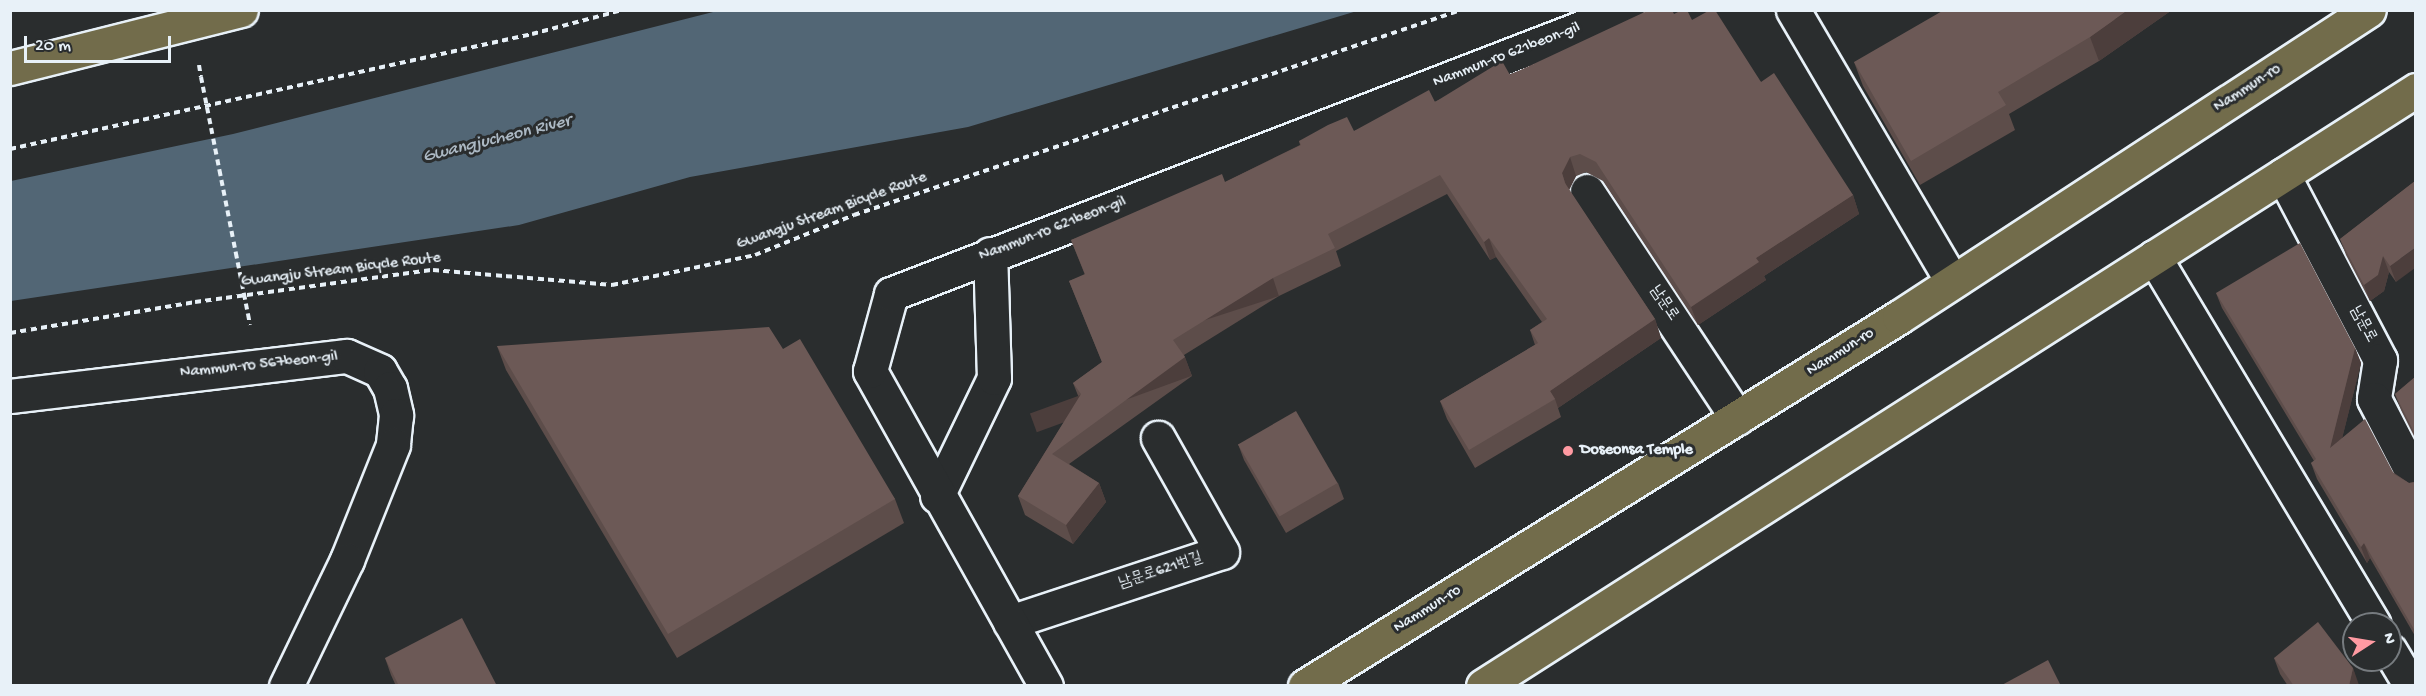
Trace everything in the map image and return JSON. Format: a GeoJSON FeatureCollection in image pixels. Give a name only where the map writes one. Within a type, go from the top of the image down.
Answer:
{"type":"FeatureCollection","features":[{"type":"Feature","properties":{"kind":"main road"},"geometry":{"type":"LineString","coordinates":[[10,68],[241,10]]}},
{"type":"Feature","properties":{"kind":"main road","name":"Nammun-ro"},"geometry":{"type":"LineString","coordinates":[[1305,686],[1737,418],[2369,10]]}},
{"type":"Feature","properties":{"kind":"main road"},"geometry":{"type":"LineString","coordinates":[[1483,686],[2415,90]]}},
{"type":"Feature","properties":{"kind":"street","name":"Nammun-ro 621beon-gil"},"geometry":{"type":"LineString","coordinates":[[1046,686],[937,496],[870,371],[891,294],[1627,10]]}},
{"type":"Feature","properties":{"kind":"street"},"geometry":{"type":"LineString","coordinates":[[1793,10],[1952,281]]}},
{"type":"Feature","properties":{"kind":"street","name":"남문로"},"geometry":{"type":"LineString","coordinates":[[2283,175],[2380,360],[2374,399],[2415,480]]}},
{"type":"Feature","properties":{"kind":"street","name":"남문로"},"geometry":{"type":"LineString","coordinates":[[1587,191],[1737,418]]}},
{"type":"Feature","properties":{"kind":"street"},"geometry":{"type":"LineString","coordinates":[[937,496],[994,378],[990,254]]}},
{"type":"Feature","properties":{"kind":"street"},"geometry":{"type":"LineString","coordinates":[[2154,257],[2367,612]]}},
{"type":"Feature","properties":{"kind":"street","name":"Nammun-ro 567beon-gil"},"geometry":{"type":"LineString","coordinates":[[10,396],[347,356],[380,371],[390,388],[396,415],[393,446],[347,560],[286,686]]}},
{"type":"Feature","properties":{"kind":"street","name":"남문로621번길"},"geometry":{"type":"LineString","coordinates":[[1010,622],[1222,552],[1158,438]]}},
{"type":"Feature","properties":{"kind":"street"},"geometry":{"type":"LineString","coordinates":[[2402,671],[2411,686]]}},
{"type":"Feature","properties":{"kind":"path"},"geometry":{"type":"LineString","coordinates":[[10,149],[532,34],[622,10]]}},
{"type":"Feature","properties":{"kind":"path","name":"Gwangju Stream Bicycle Route"},"geometry":{"type":"LineString","coordinates":[[10,333],[195,302],[433,270],[612,285],[755,255],[854,215],[1461,10]]}},
{"type":"Feature","properties":{"kind":"path"},"geometry":{"type":"LineString","coordinates":[[201,77],[248,314]]}},
{"type":"Feature","properties":{"kind":"water","name":"Gwangjucheon River"},"geometry":{"type":"Polygon","coordinates":[[[717,11],[1357,11],[968,127],[690,177],[519,225],[11,301],[11,181],[233,134],[717,11]]]}},
{"type":"Feature","properties":{"kind":"building"},"geometry":{"type":"Polygon","coordinates":[[[1649,10],[1672,10],[1674,14],[1687,10],[1692,20],[1710,10],[1715,10],[1761,82],[1774,73],[1853,195],[1756,258],[1759,262],[1691,307],[1596,162],[1580,154],[1570,157],[1562,173],[1565,183],[1655,319],[1550,391],[1555,399],[1469,450],[1440,401],[1538,343],[1530,330],[1547,319],[1489,238],[1484,242],[1440,175],[1328,234],[1335,248],[1273,278],[1173,340],[1185,357],[1052,454],[1099,483],[1066,525],[1018,496],[1081,394],[1073,383],[1102,362],[1069,281],[1085,274],[1071,240],[1222,174],[1225,182],[1301,145],[1299,141],[1347,117],[1354,131],[1429,90],[1435,102],[1502,61],[1510,75],[1649,10]]]}},
{"type":"Feature","properties":{"kind":"building"},"geometry":{"type":"Polygon","coordinates":[[[1944,10],[2128,10],[2090,37],[1998,92],[2006,105],[1911,161],[1854,62],[1944,10]]]}},
{"type":"Feature","properties":{"kind":"building"},"geometry":{"type":"Polygon","coordinates":[[[2415,181],[2415,248],[2390,266],[2383,256],[2378,275],[2364,285],[2340,239],[2415,181]]]}},
{"type":"Feature","properties":{"kind":"building"},"geometry":{"type":"Polygon","coordinates":[[[2300,243],[2355,348],[2330,448],[2365,419],[2394,474],[2409,483],[2415,482],[2415,631],[2364,543],[2361,547],[2311,463],[2316,459],[2216,293],[2300,243]]]}},
{"type":"Feature","properties":{"kind":"building"},"geometry":{"type":"Polygon","coordinates":[[[769,327],[783,349],[800,339],[895,499],[668,634],[497,346],[769,327]]]}},
{"type":"Feature","properties":{"kind":"building"},"geometry":{"type":"Polygon","coordinates":[[[2415,377],[2415,434],[2395,394],[2415,377]]]}},
{"type":"Feature","properties":{"kind":"building"},"geometry":{"type":"Polygon","coordinates":[[[1296,411],[1338,483],[1279,516],[1238,444],[1296,411]]]}},
{"type":"Feature","properties":{"kind":"building"},"geometry":{"type":"Polygon","coordinates":[[[462,618],[497,686],[399,686],[385,658],[462,618]]]}},
{"type":"Feature","properties":{"kind":"building"},"geometry":{"type":"Polygon","coordinates":[[[2318,622],[2342,654],[2342,672],[2352,672],[2349,686],[2294,686],[2274,658],[2318,622]]]}},
{"type":"Feature","properties":{"kind":"building"},"geometry":{"type":"Polygon","coordinates":[[[2048,660],[2061,686],[2000,686],[2048,660]]]}},
{"type":"Feature","properties":{"kind":"place","name":"Doseonsa Temple"},"geometry":{"type":"Point","coordinates":[1568,451]}}]}
